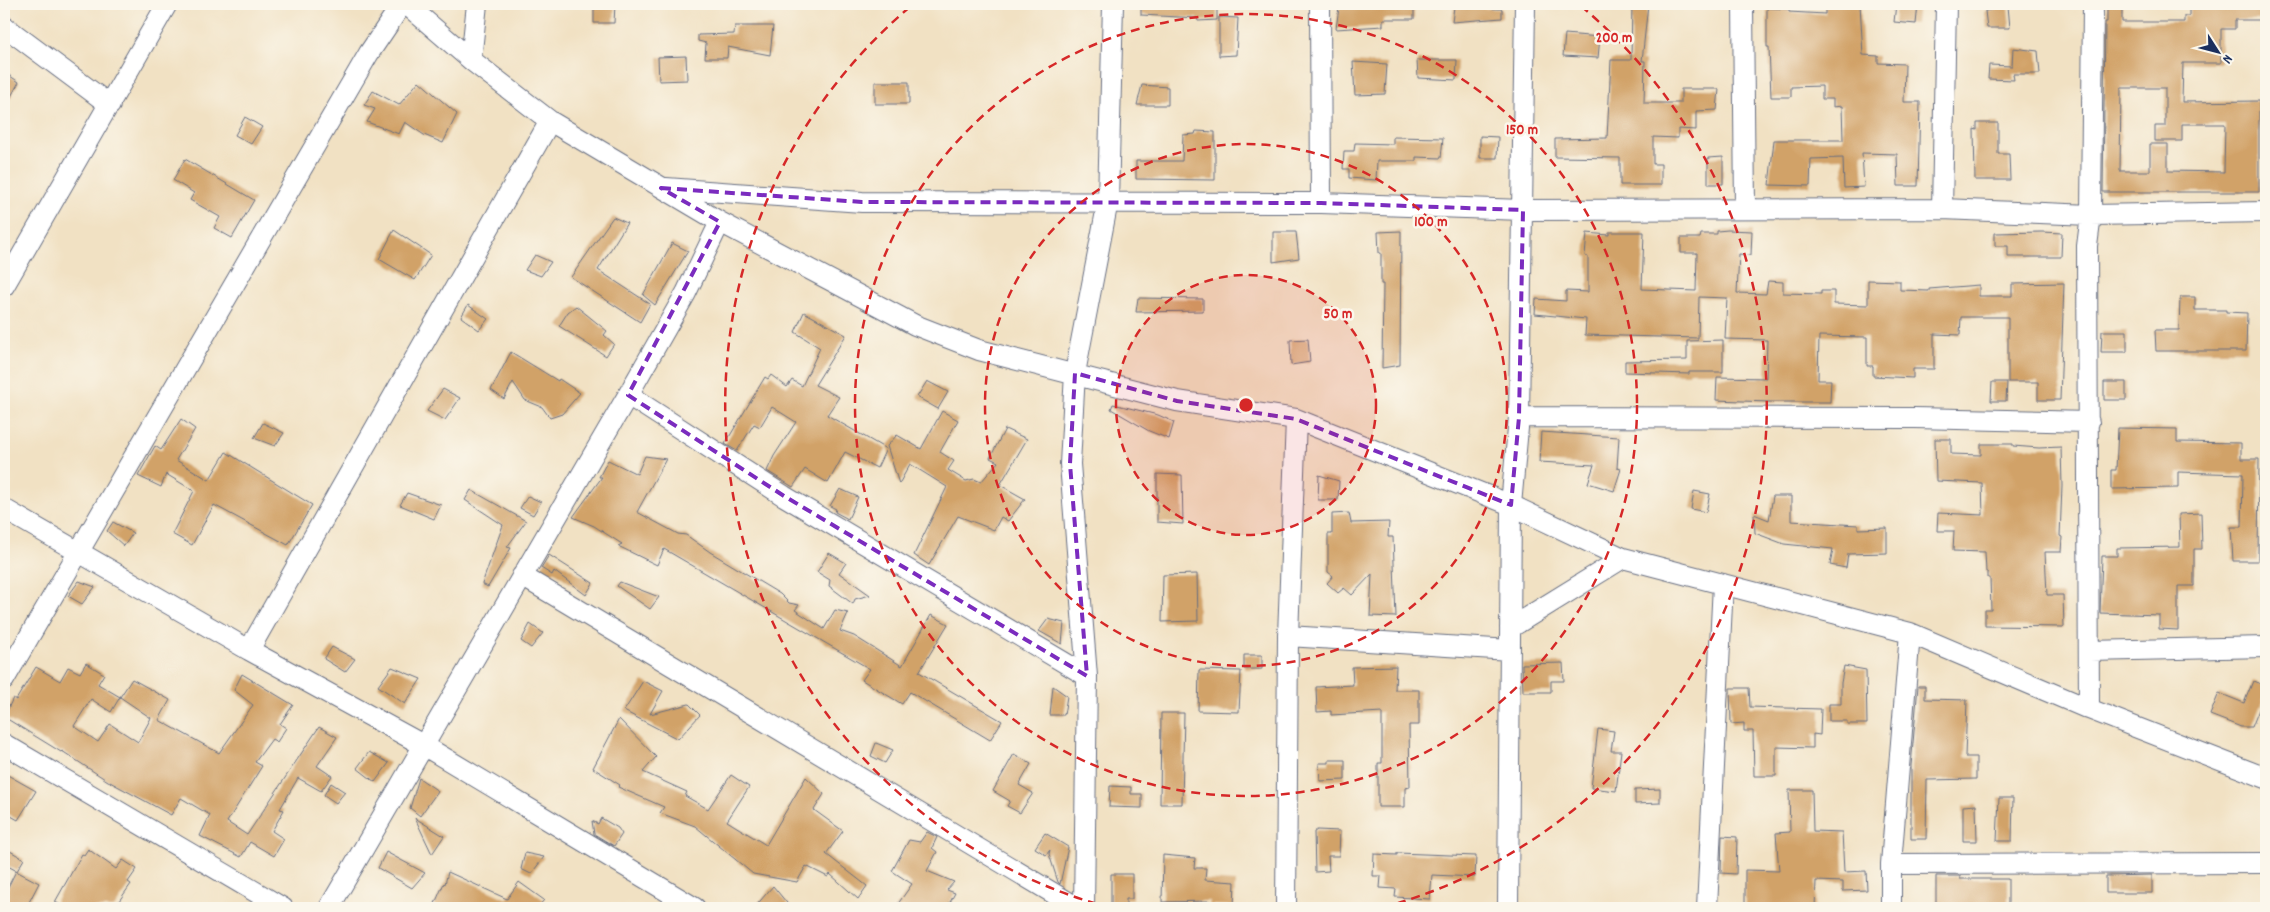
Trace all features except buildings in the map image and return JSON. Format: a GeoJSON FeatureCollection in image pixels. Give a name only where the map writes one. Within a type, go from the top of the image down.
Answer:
{"type":"FeatureCollection","features":[{"type":"Feature","properties":{"kind":"street"},"geometry":{"type":"LineString","coordinates":[[4,286],[167,4]]}},
{"type":"Feature","properties":{"kind":"street"},"geometry":{"type":"LineString","coordinates":[[4,680],[369,53],[404,4],[471,60],[550,121],[720,222],[916,325],[979,350],[1075,373],[1177,401],[1296,419],[1511,505],[1623,558],[1910,633],[2089,709],[2266,778]]}},
{"type":"Feature","properties":{"kind":"street"},"geometry":{"type":"LineString","coordinates":[[471,60],[477,4]]}},
{"type":"Feature","properties":{"kind":"street"},"geometry":{"type":"LineString","coordinates":[[1084,908],[1087,676],[1070,464],[1075,373],[1108,201],[1113,4]]}},
{"type":"Feature","properties":{"kind":"street"},"geometry":{"type":"LineString","coordinates":[[1320,4],[1321,203]]}},
{"type":"Feature","properties":{"kind":"street"},"geometry":{"type":"LineString","coordinates":[[1508,908],[1511,505],[1518,417],[1525,4]]}},
{"type":"Feature","properties":{"kind":"street"},"geometry":{"type":"LineString","coordinates":[[1743,4],[1746,209]]}},
{"type":"Feature","properties":{"kind":"street"},"geometry":{"type":"LineString","coordinates":[[1942,209],[1946,4]]}},
{"type":"Feature","properties":{"kind":"street"},"geometry":{"type":"LineString","coordinates":[[2089,709],[2087,246],[2091,215],[2093,4]]}},
{"type":"Feature","properties":{"kind":"street"},"geometry":{"type":"LineString","coordinates":[[4,26],[110,105]]}},
{"type":"Feature","properties":{"kind":"street"},"geometry":{"type":"LineString","coordinates":[[249,650],[550,121]]}},
{"type":"Feature","properties":{"kind":"street"},"geometry":{"type":"LineString","coordinates":[[661,188],[862,202],[1108,201],[1321,203],[1523,210],[1942,209],[2091,215],[2266,212]]}},
{"type":"Feature","properties":{"kind":"street"},"geometry":{"type":"LineString","coordinates":[[329,908],[628,395],[686,293],[720,222]]}},
{"type":"Feature","properties":{"kind":"street"},"geometry":{"type":"LineString","coordinates":[[628,395],[784,496],[1087,676]]}},
{"type":"Feature","properties":{"kind":"street"},"geometry":{"type":"LineString","coordinates":[[1518,417],[1905,418],[2089,422]]}},
{"type":"Feature","properties":{"kind":"street"},"geometry":{"type":"LineString","coordinates":[[1286,908],[1288,636],[1296,419]]}},
{"type":"Feature","properties":{"kind":"street"},"geometry":{"type":"LineString","coordinates":[[4,509],[249,650],[423,745],[695,908]]}},
{"type":"Feature","properties":{"kind":"street"},"geometry":{"type":"LineString","coordinates":[[1510,628],[1623,558]]}},
{"type":"Feature","properties":{"kind":"street"},"geometry":{"type":"LineString","coordinates":[[522,576],[1078,908]]}},
{"type":"Feature","properties":{"kind":"street"},"geometry":{"type":"LineString","coordinates":[[1707,908],[1723,584]]}},
{"type":"Feature","properties":{"kind":"street"},"geometry":{"type":"LineString","coordinates":[[1890,908],[1891,864],[1910,633]]}},
{"type":"Feature","properties":{"kind":"street"},"geometry":{"type":"LineString","coordinates":[[1288,636],[1510,650]]}},
{"type":"Feature","properties":{"kind":"street"},"geometry":{"type":"LineString","coordinates":[[2090,651],[2266,647]]}},
{"type":"Feature","properties":{"kind":"street"},"geometry":{"type":"LineString","coordinates":[[4,744],[283,908]]}},
{"type":"Feature","properties":{"kind":"street"},"geometry":{"type":"LineString","coordinates":[[1891,864],[2266,863]]}},
{"type":"Feature","properties":{"kind":"highlighted area"},"geometry":{"type":"Polygon","coordinates":[[[661,188],[862,202],[1321,203],[1523,210],[1519,417],[1511,505],[1296,419],[1177,401],[1075,373],[1070,464],[1087,676],[784,496],[628,395],[720,222],[661,188]]]}}]}
